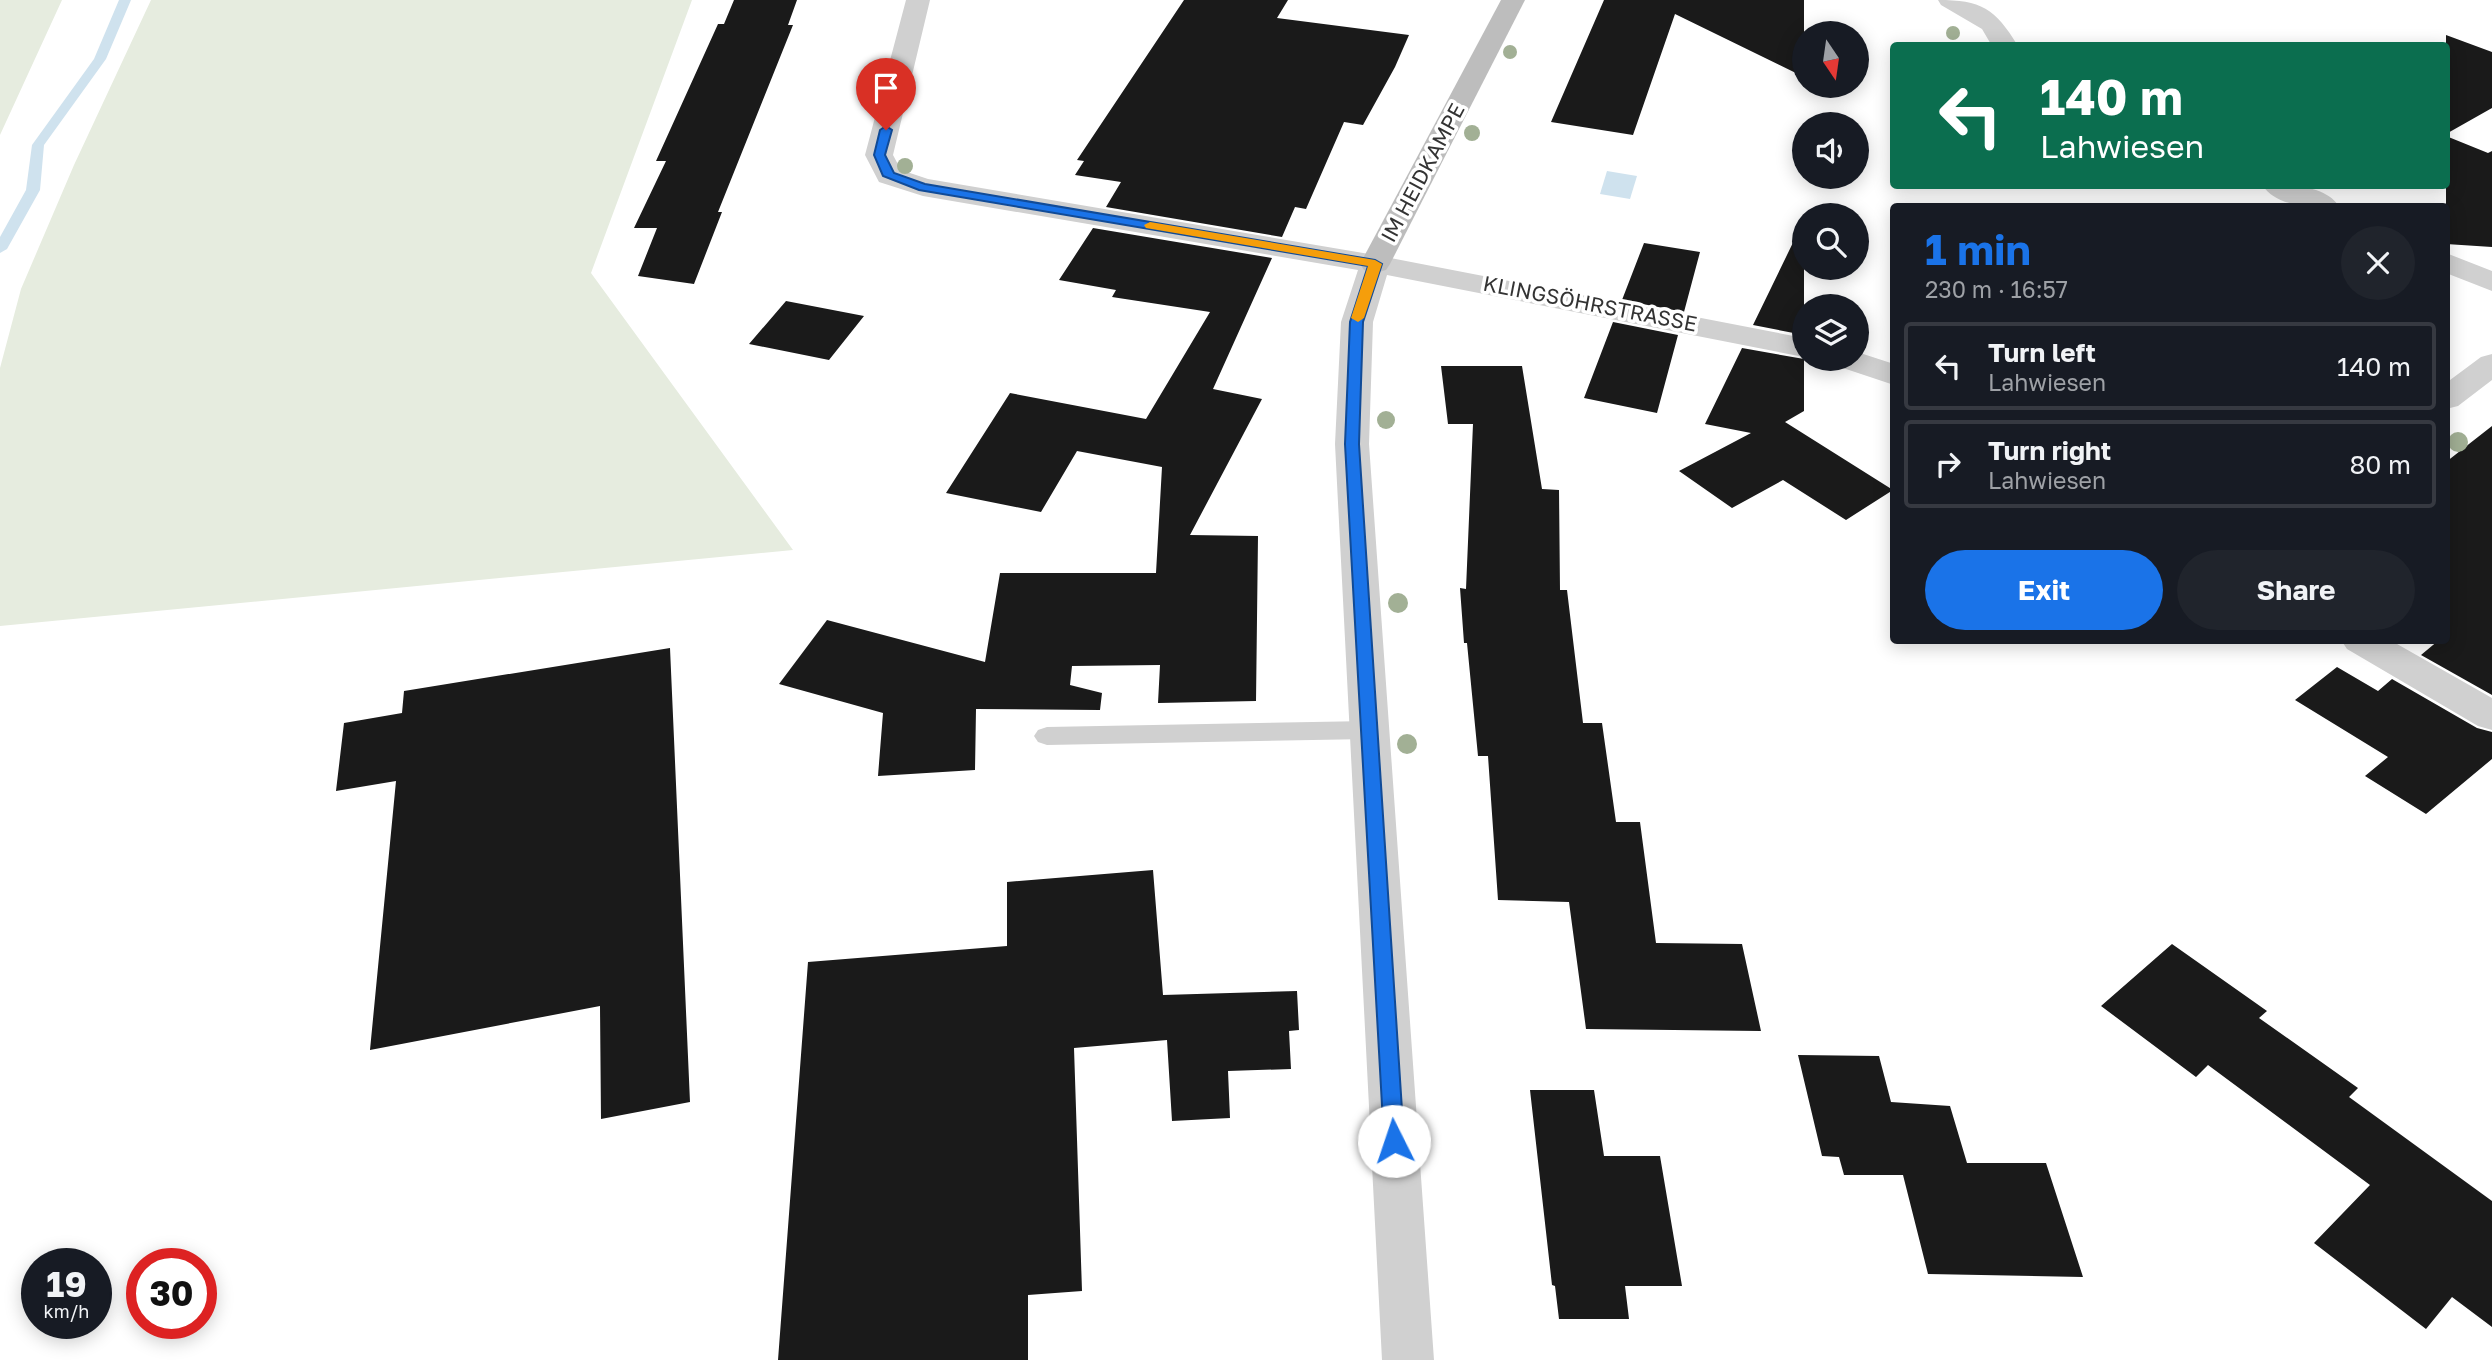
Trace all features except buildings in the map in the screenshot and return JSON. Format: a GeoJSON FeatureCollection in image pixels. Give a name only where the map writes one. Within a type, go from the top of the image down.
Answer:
{"type":"FeatureCollection","features":[{"type":"Feature","properties":{"kind":"street","name":"KLINGSÖHRSTRASSE"},"geometry":{"type":"LineString","coordinates":[[918,0],[879,155],[889,176],[923,187],[1375,264],[1792,345]]}},
{"type":"Feature","properties":{"kind":"street","name":"IM HEIDKAMPE"},"geometry":{"type":"LineString","coordinates":[[1408,1360],[1352,444],[1352,387],[1357,322],[1375,264],[1513,0]]}},
{"type":"Feature","properties":{"kind":"street"},"geometry":{"type":"LineString","coordinates":[[1950,0],[1992,24],[2003,42]]}},
{"type":"Feature","properties":{"kind":"street"},"geometry":{"type":"LineString","coordinates":[[2284,189],[2317,203]]}},
{"type":"Feature","properties":{"kind":"street"},"geometry":{"type":"LineString","coordinates":[[2450,263],[2492,282]]}},
{"type":"Feature","properties":{"kind":"street"},"geometry":{"type":"LineString","coordinates":[[2450,396],[2492,363]]}},
{"type":"Feature","properties":{"kind":"street"},"geometry":{"type":"LineString","coordinates":[[1869,366],[1890,374]]}},
{"type":"Feature","properties":{"kind":"street"},"geometry":{"type":"LineString","coordinates":[[2367,644],[2492,716]]}},
{"type":"Feature","properties":{"kind":"lane"},"geometry":{"type":"LineString","coordinates":[[1047,736],[1368,730]]}},
{"type":"Feature","properties":{"kind":"shaded area"},"geometry":{"type":"Polygon","coordinates":[[[0,0],[62,0],[0,135],[0,0]]]}},
{"type":"Feature","properties":{"kind":"shaded area"},"geometry":{"type":"Polygon","coordinates":[[[151,0],[692,0],[591,273],[793,550],[0,626],[0,368],[21,289],[74,165],[151,0]]]}},
{"type":"Feature","properties":{"kind":"water"},"geometry":{"type":"Polygon","coordinates":[[[1607,171],[1637,176],[1630,199],[1600,194],[1607,171]]]}},
{"type":"Feature","properties":{"kind":"waterway"},"geometry":{"type":"LineString","coordinates":[[0,249],[33,190],[38,145],[100,59],[125,0]]}},
{"type":"Feature","properties":{"kind":"slow traffic"},"geometry":{"type":"LineString","coordinates":[[1150,225],[1375,264],[1358,318]]}},
{"type":"Feature","properties":{"kind":"route"},"geometry":{"type":"LineString","coordinates":[[886,130],[879,155],[889,176],[923,187],[1375,264],[1357,322],[1352,387],[1352,444],[1394,1141]]}}]}
